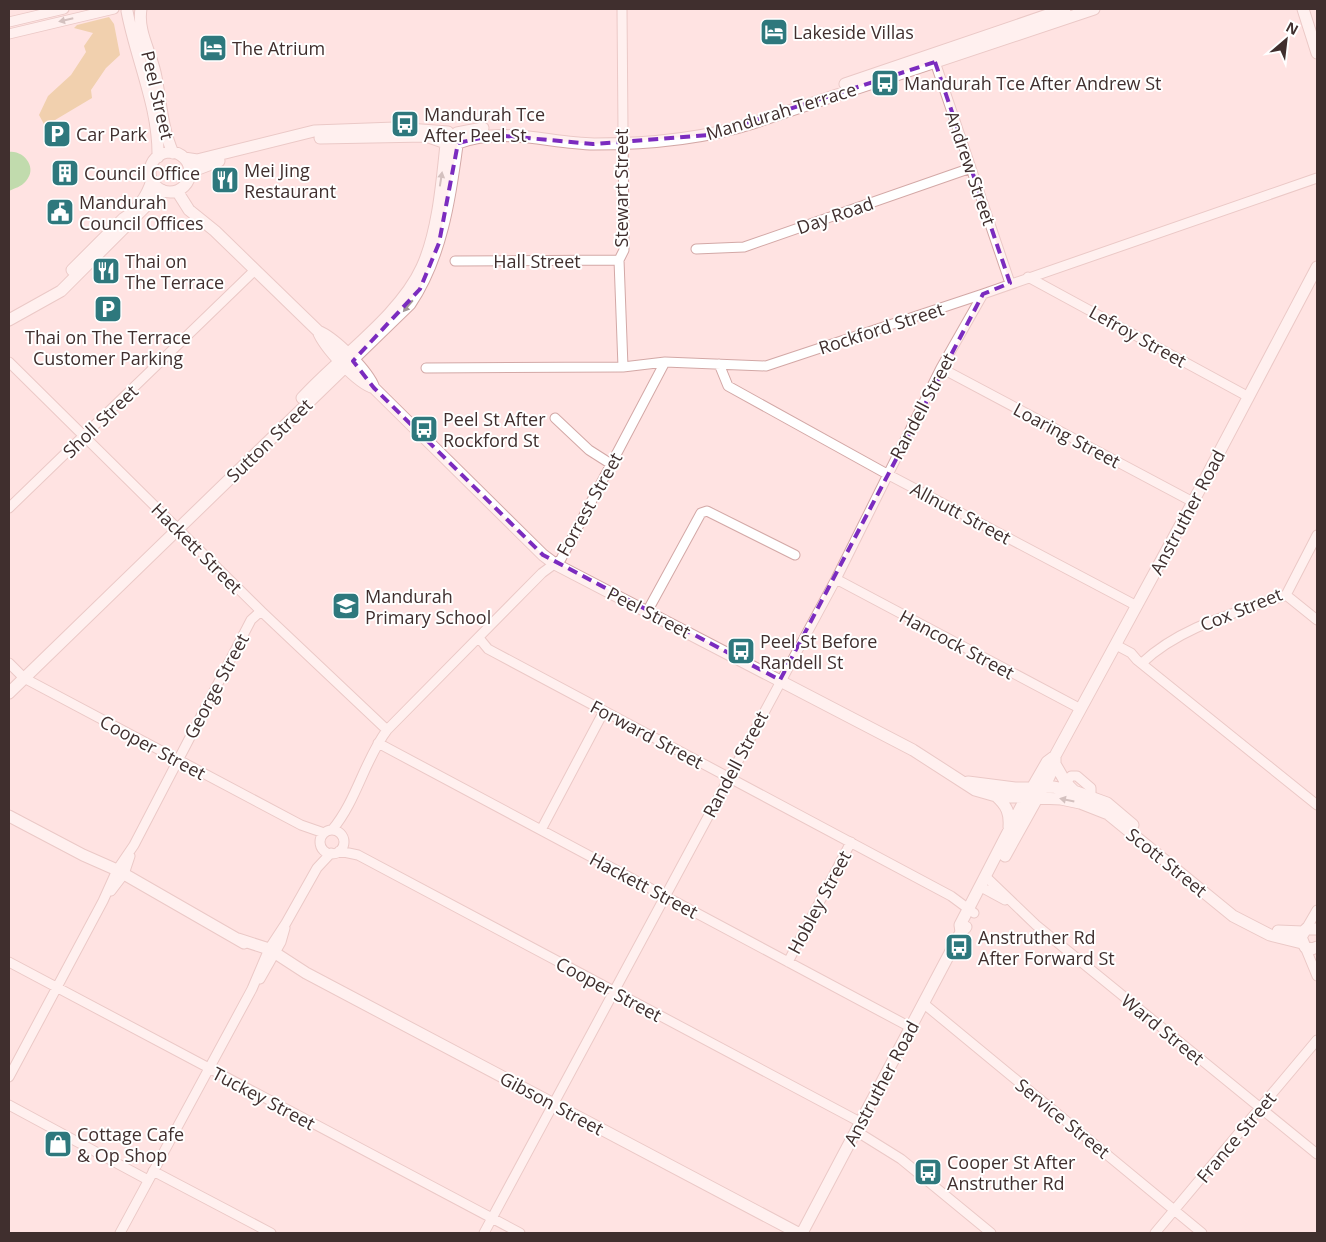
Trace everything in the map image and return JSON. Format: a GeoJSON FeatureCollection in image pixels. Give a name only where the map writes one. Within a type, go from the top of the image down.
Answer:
{"type":"FeatureCollection","features":[{"type":"Feature","properties":{"kind":"main road","name":"Peel Street"},"geometry":{"type":"LineString","coordinates":[[141,9],[141,27],[154,69],[165,135],[173,153]]}},
{"type":"Feature","properties":{"kind":"main road","name":"Mandurah Terrace"},"geometry":{"type":"LineString","coordinates":[[934,58],[1065,9]]}},
{"type":"Feature","properties":{"kind":"main road","name":"Mandurah Terrace"},"geometry":{"type":"LineString","coordinates":[[184,184],[211,164],[264,148],[318,138],[426,136],[452,140],[488,128],[622,140],[719,127],[1094,9]]}},
{"type":"Feature","properties":{"kind":"main road"},"geometry":{"type":"LineString","coordinates":[[1303,9],[1317,53]]}},
{"type":"Feature","properties":{"kind":"main road","name":"Peel Street"},"geometry":{"type":"LineString","coordinates":[[126,10],[155,121],[158,157]]}},
{"type":"Feature","properties":{"kind":"main road","name":"Mandurah Terrace"},"geometry":{"type":"LineString","coordinates":[[184,158],[196,160],[314,131],[395,128],[452,140]]}},
{"type":"Feature","properties":{"kind":"main road","name":"Sutton Street"},"geometry":{"type":"LineString","coordinates":[[9,684],[21,676],[420,289],[436,256],[452,140]]}},
{"type":"Feature","properties":{"kind":"main road"},"geometry":{"type":"LineString","coordinates":[[9,313],[57,284],[122,219],[132,213],[143,201],[152,180],[151,170],[158,157],[173,153],[184,158],[190,170],[184,184],[162,190],[61,291],[9,320]]}},
{"type":"Feature","properties":{"kind":"main road"},"geometry":{"type":"LineString","coordinates":[[152,180],[162,190]]}},
{"type":"Feature","properties":{"kind":"main road","name":"Peel Street"},"geometry":{"type":"LineString","coordinates":[[184,184],[192,203],[215,230],[318,331],[327,335],[366,386],[374,388],[543,555],[555,564],[648,610],[913,750],[975,790],[996,796],[1035,793]]}},
{"type":"Feature","properties":{"kind":"main road","name":"Anstruther Road"},"geometry":{"type":"LineString","coordinates":[[800,1233],[961,932],[960,925],[973,908],[1035,793],[1047,762],[1055,760],[1079,708],[1115,647],[1317,266]]}},
{"type":"Feature","properties":{"kind":"main road","name":"Sutton Street"},"geometry":{"type":"LineString","coordinates":[[9,693],[21,676]]}},
{"type":"Feature","properties":{"kind":"main road"},"geometry":{"type":"LineString","coordinates":[[1055,760],[1066,783],[1074,791]]}},
{"type":"Feature","properties":{"kind":"main road","name":"Peel Street"},"geometry":{"type":"LineString","coordinates":[[963,781],[1035,793]]}},
{"type":"Feature","properties":{"kind":"main road","name":"Scott Street"},"geometry":{"type":"LineString","coordinates":[[1035,793],[1074,791],[1091,796],[1118,811],[1250,920],[1282,932],[1310,939]]}},
{"type":"Feature","properties":{"kind":"main road","name":"Anstruther Road"},"geometry":{"type":"LineString","coordinates":[[986,884],[1009,831],[1035,793]]}},
{"type":"Feature","properties":{"kind":"main road","name":"Scott Street"},"geometry":{"type":"LineString","coordinates":[[1035,793],[1080,803],[1108,814],[1233,916],[1270,935],[1310,939]]}},
{"type":"Feature","properties":{"kind":"main road"},"geometry":{"type":"LineString","coordinates":[[996,796],[1007,807],[1010,815],[1009,831]]}},
{"type":"Feature","properties":{"kind":"main road","name":"Gibson Street"},"geometry":{"type":"LineString","coordinates":[[9,816],[158,894],[238,939],[270,954],[800,1233]]}},
{"type":"Feature","properties":{"kind":"street"},"geometry":{"type":"LineString","coordinates":[[9,22],[64,9]]}},
{"type":"Feature","properties":{"kind":"street"},"geometry":{"type":"LineString","coordinates":[[9,34],[114,9]]}},
{"type":"Feature","properties":{"kind":"street"},"geometry":{"type":"LineString","coordinates":[[126,10],[135,12],[141,9]]}},
{"type":"Feature","properties":{"kind":"street","name":"Stewart Street"},"geometry":{"type":"LineString","coordinates":[[622,9],[624,250],[619,260],[623,367]]}},
{"type":"Feature","properties":{"kind":"street","name":"Andrew Street"},"geometry":{"type":"LineString","coordinates":[[934,58],[1010,283]]}},
{"type":"Feature","properties":{"kind":"street","name":"Day Road"},"geometry":{"type":"LineString","coordinates":[[696,249],[744,247],[971,168]]}},
{"type":"Feature","properties":{"kind":"street","name":"Rockford Street"},"geometry":{"type":"LineString","coordinates":[[426,368],[623,367],[665,362],[766,366],[983,294],[1010,283],[1317,178]]}},
{"type":"Feature","properties":{"kind":"street","name":"Hall Street"},"geometry":{"type":"LineString","coordinates":[[455,261],[619,260]]}},
{"type":"Feature","properties":{"kind":"street","name":"Sholl Street"},"geometry":{"type":"LineString","coordinates":[[9,508],[255,270]]}},
{"type":"Feature","properties":{"kind":"street","name":"Lefroy Street"},"geometry":{"type":"LineString","coordinates":[[1028,277],[1247,396]]}},
{"type":"Feature","properties":{"kind":"street","name":"Randell Street"},"geometry":{"type":"LineString","coordinates":[[484,1233],[664,895],[836,579],[941,368],[983,294]]}},
{"type":"Feature","properties":{"kind":"street","name":"Hackett Street"},"geometry":{"type":"LineString","coordinates":[[9,362],[175,527],[387,730]]}},
{"type":"Feature","properties":{"kind":"street","name":"Forrest Street"},"geometry":{"type":"LineString","coordinates":[[120,1233],[317,868],[324,838],[344,815],[378,743],[387,730],[565,552],[665,362]]}},
{"type":"Feature","properties":{"kind":"street","name":"Allnutt Street"},"geometry":{"type":"LineString","coordinates":[[719,364],[728,386],[887,474],[1137,606]]}},
{"type":"Feature","properties":{"kind":"street","name":"Loaring Street"},"geometry":{"type":"LineString","coordinates":[[941,368],[1193,502]]}},
{"type":"Feature","properties":{"kind":"street"},"geometry":{"type":"LineString","coordinates":[[555,418],[589,450],[611,464]]}},
{"type":"Feature","properties":{"kind":"street"},"geometry":{"type":"LineString","coordinates":[[648,610],[701,513],[707,511],[795,555]]}},
{"type":"Feature","properties":{"kind":"street","name":"Cox Street"},"geometry":{"type":"LineString","coordinates":[[1142,664],[1181,634],[1286,595],[1317,535]]}},
{"type":"Feature","properties":{"kind":"street","name":"Hancock Street"},"geometry":{"type":"LineString","coordinates":[[836,579],[1079,708]]}},
{"type":"Feature","properties":{"kind":"street"},"geometry":{"type":"LineString","coordinates":[[1286,595],[1317,620]]}},
{"type":"Feature","properties":{"kind":"street","name":"George Street"},"geometry":{"type":"LineString","coordinates":[[9,1077],[119,875],[251,620],[261,610]]}},
{"type":"Feature","properties":{"kind":"street","name":"Forward Street"},"geometry":{"type":"LineString","coordinates":[[479,638],[488,649],[973,908]]}},
{"type":"Feature","properties":{"kind":"street"},"geometry":{"type":"LineString","coordinates":[[1115,647],[1142,664],[1317,806]]}},
{"type":"Feature","properties":{"kind":"street","name":"Cooper Street"},"geometry":{"type":"LineString","coordinates":[[9,663],[21,676],[301,826],[324,838],[342,838],[358,855],[613,991],[858,1126],[991,1233]]}},
{"type":"Feature","properties":{"kind":"street"},"geometry":{"type":"LineString","coordinates":[[541,830],[604,712]]}},
{"type":"Feature","properties":{"kind":"street","name":"Hackett Street"},"geometry":{"type":"LineString","coordinates":[[378,743],[910,1027]]}},
{"type":"Feature","properties":{"kind":"street"},"geometry":{"type":"LineString","coordinates":[[1068,780],[1071,776],[1077,776],[1091,788],[1091,796]]}},
{"type":"Feature","properties":{"kind":"street","name":"Forrest Street"},"geometry":{"type":"LineString","coordinates":[[317,868],[335,852],[342,838],[344,815]]}},
{"type":"Feature","properties":{"kind":"street"},"geometry":{"type":"LineString","coordinates":[[324,838],[324,851],[335,852]]}},
{"type":"Feature","properties":{"kind":"street","name":"Hobley Street"},"geometry":{"type":"LineString","coordinates":[[788,962],[851,842]]}},
{"type":"Feature","properties":{"kind":"street","name":"Cooper Street"},"geometry":{"type":"LineString","coordinates":[[335,852],[358,855]]}},
{"type":"Feature","properties":{"kind":"street","name":"Ward Street"},"geometry":{"type":"LineString","coordinates":[[986,884],[1317,1154]]}},
{"type":"Feature","properties":{"kind":"street"},"geometry":{"type":"LineString","coordinates":[[1315,972],[1310,939],[1317,915]]}},
{"type":"Feature","properties":{"kind":"street","name":"Tuckey Street"},"geometry":{"type":"LineString","coordinates":[[9,962],[520,1233]]}},
{"type":"Feature","properties":{"kind":"street","name":"Service Street"},"geometry":{"type":"LineString","coordinates":[[923,1003],[1202,1233]]}},
{"type":"Feature","properties":{"kind":"street","name":"France Street"},"geometry":{"type":"LineString","coordinates":[[1155,1233],[1317,1040]]}},
{"type":"Feature","properties":{"kind":"street"},"geometry":{"type":"LineString","coordinates":[[9,1104],[148,1180]]}},
{"type":"Feature","properties":{"kind":"street"},"geometry":{"type":"LineString","coordinates":[[153,1171],[271,1233]]}},
{"type":"Feature","properties":{"kind":"highlighted area"},"geometry":{"type":"Polygon","coordinates":[[[935,62],[1010,283],[983,294],[780,680],[543,555],[374,388],[353,361],[420,289],[439,243],[458,143],[494,135],[593,144],[709,135],[935,62]]]}},
{"type":"Feature","properties":{"kind":"shaded area"},"geometry":{"type":"Polygon","coordinates":[[[109,17],[114,24],[120,55],[106,68],[91,90],[92,98],[45,126],[39,115],[48,96],[71,75],[86,52],[84,46],[93,33],[74,28],[77,25],[109,17]]]}},
{"type":"Feature","properties":{"kind":"shaded area"},"geometry":{"type":"Polygon","coordinates":[[[9,152],[15,152],[24,157],[28,161],[31,171],[24,183],[9,191],[9,152]]]}},
{"type":"Feature","properties":{"kind":"place","name":"Lakeside Villas"},"geometry":{"type":"Point","coordinates":[774,32]}},
{"type":"Feature","properties":{"kind":"place","name":"The Atrium"},"geometry":{"type":"Point","coordinates":[213,48]}},
{"type":"Feature","properties":{"kind":"place","name":"Mandurah Tce After Andrew St"},"geometry":{"type":"Point","coordinates":[885,83]}},
{"type":"Feature","properties":{"kind":"place","name":"Mandurah Tce After Peel St"},"geometry":{"type":"Point","coordinates":[405,124]}},
{"type":"Feature","properties":{"kind":"place","name":"Car Park"},"geometry":{"type":"Point","coordinates":[57,134]}},
{"type":"Feature","properties":{"kind":"place","name":"Council Office"},"geometry":{"type":"Point","coordinates":[65,173]}},
{"type":"Feature","properties":{"kind":"place","name":"Mei Jing Restaurant"},"geometry":{"type":"Point","coordinates":[225,180]}},
{"type":"Feature","properties":{"kind":"place","name":"Mandurah Council Offices"},"geometry":{"type":"Point","coordinates":[60,212]}},
{"type":"Feature","properties":{"kind":"place","name":"Thai on The Terrace"},"geometry":{"type":"Point","coordinates":[106,271]}},
{"type":"Feature","properties":{"kind":"place","name":"Thai on The Terrace Customer Parking"},"geometry":{"type":"Point","coordinates":[108,309]}},
{"type":"Feature","properties":{"kind":"place","name":"Peel St After Rockford St"},"geometry":{"type":"Point","coordinates":[424,429]}},
{"type":"Feature","properties":{"kind":"place","name":"Mandurah Primary School"},"geometry":{"type":"Point","coordinates":[346,606]}},
{"type":"Feature","properties":{"kind":"place","name":"Peel St Before Randell St"},"geometry":{"type":"Point","coordinates":[741,651]}},
{"type":"Feature","properties":{"kind":"place","name":"Anstruther Rd After Forward St"},"geometry":{"type":"Point","coordinates":[959,947]}},
{"type":"Feature","properties":{"kind":"place","name":"Cottage Cafe & Op Shop"},"geometry":{"type":"Point","coordinates":[58,1144]}},
{"type":"Feature","properties":{"kind":"place","name":"Cooper St After Anstruther Rd"},"geometry":{"type":"Point","coordinates":[928,1172]}}]}
